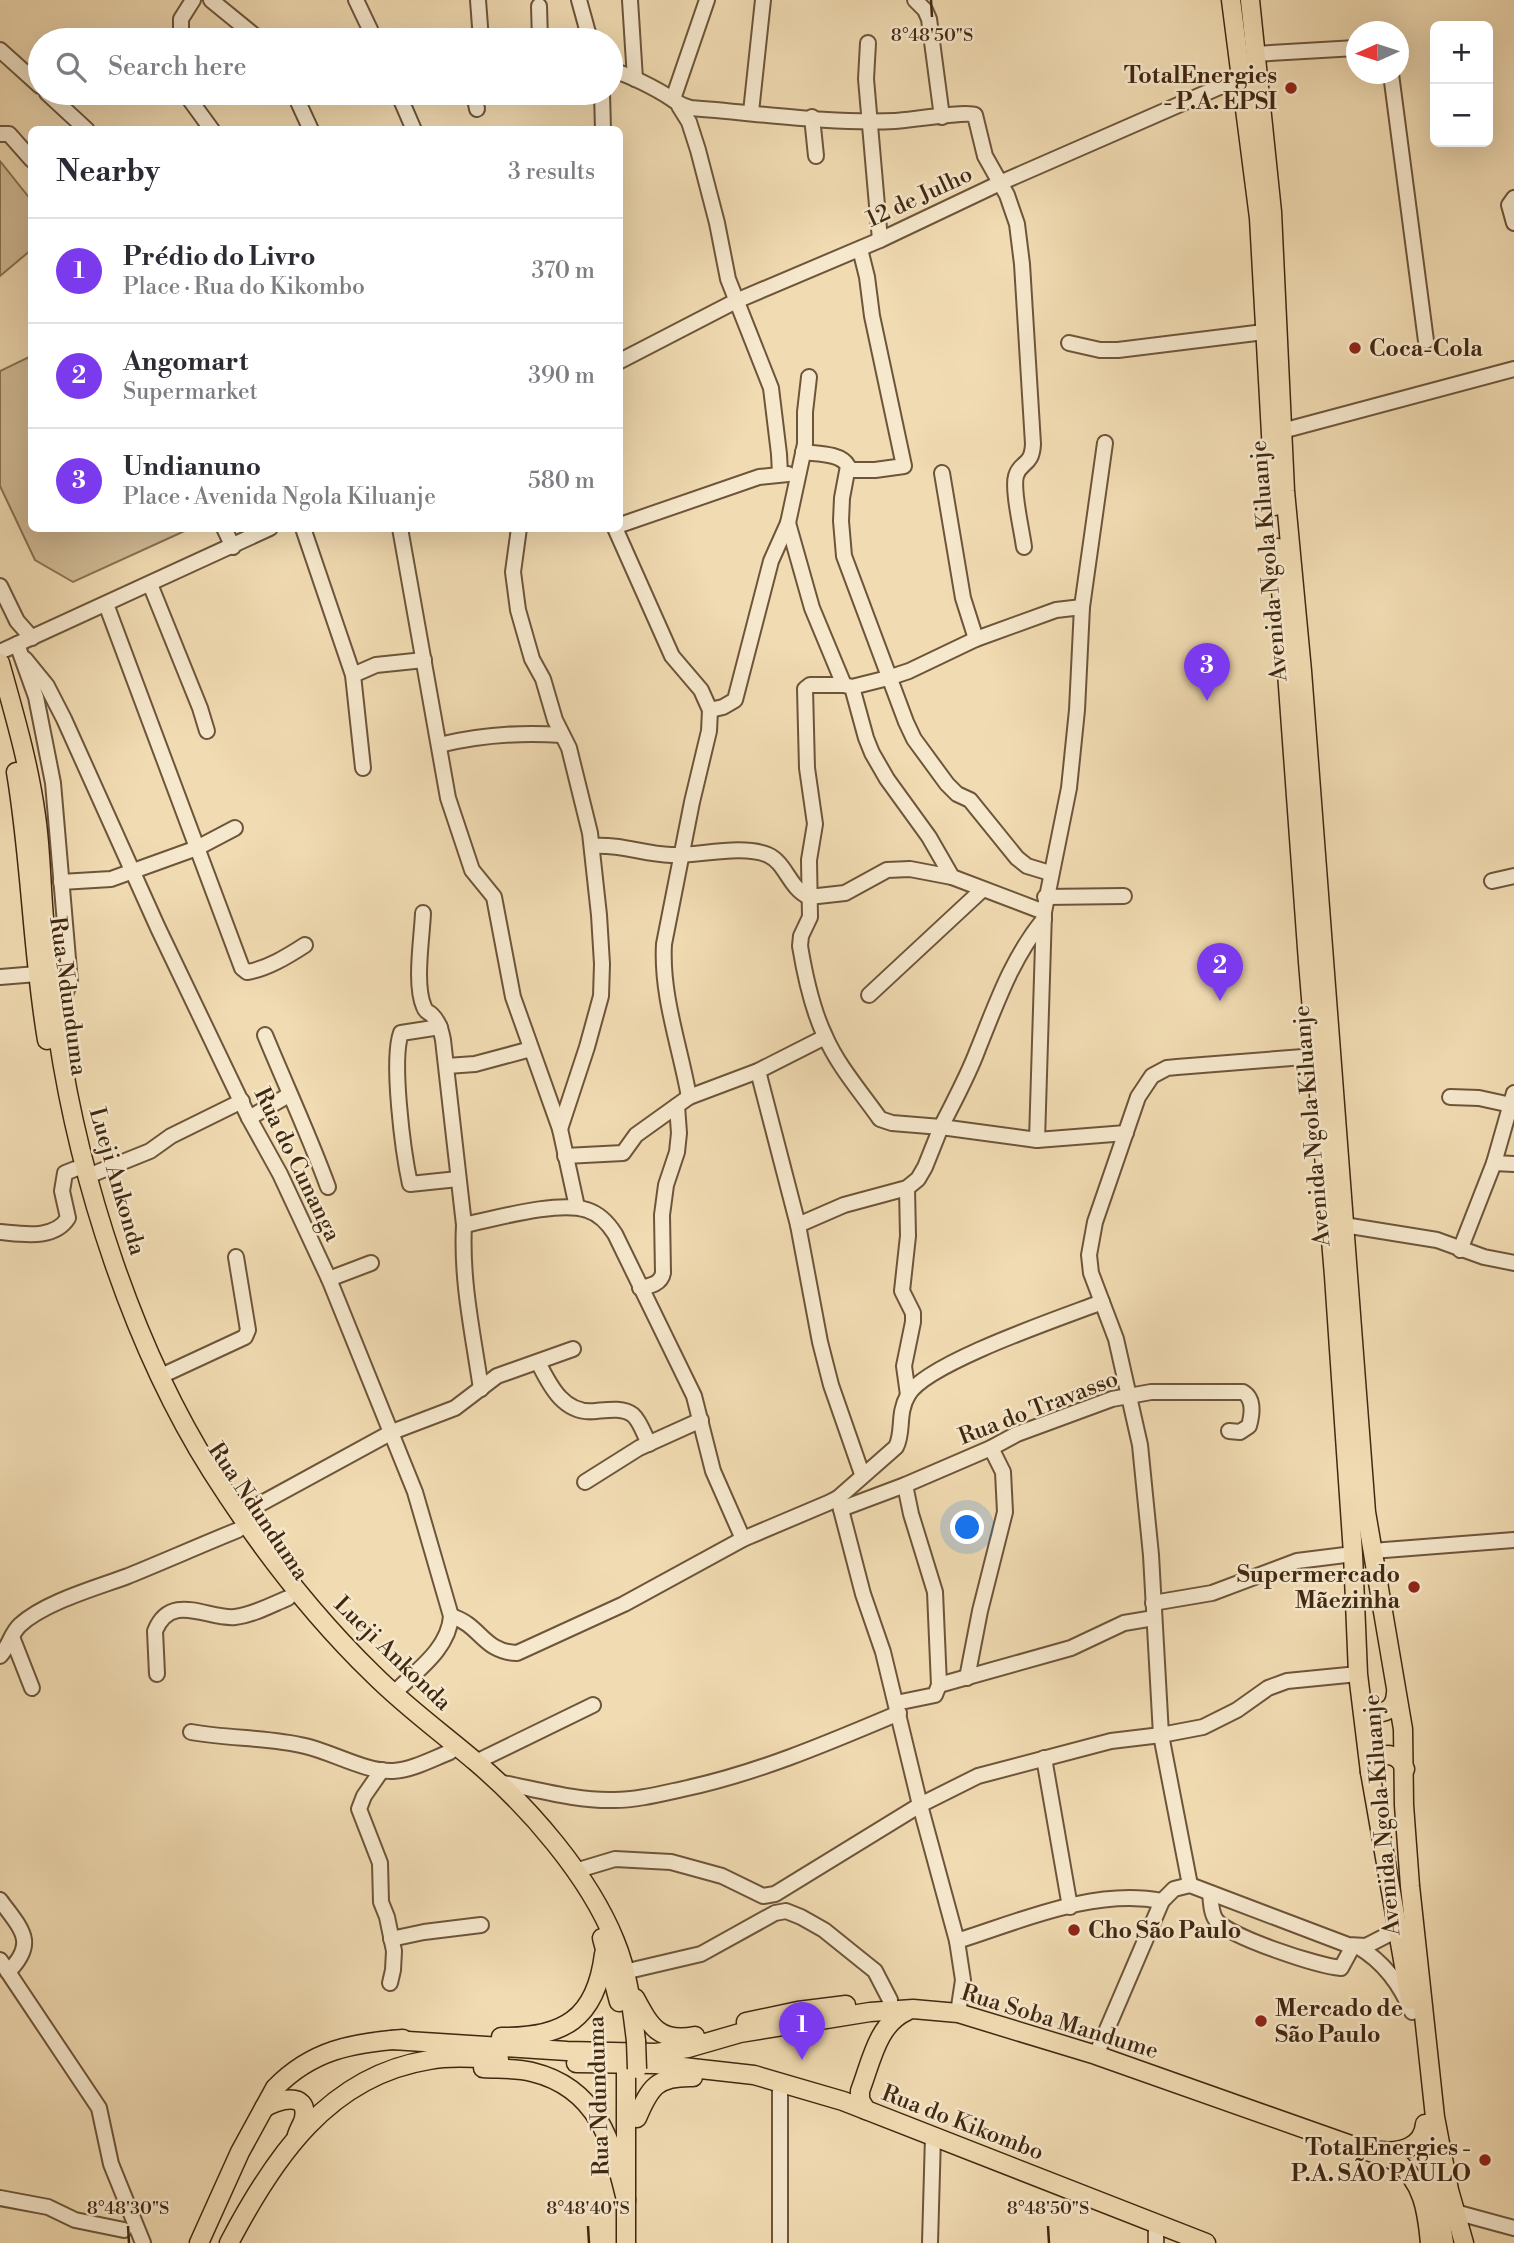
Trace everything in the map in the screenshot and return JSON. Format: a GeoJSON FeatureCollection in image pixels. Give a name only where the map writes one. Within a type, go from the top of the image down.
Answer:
{"type":"FeatureCollection","features":[{"type":"Feature","properties":{"kind":"main road","name":"Avenida Ngola Kiluanje"},"geometry":{"type":"LineString","coordinates":[[1231,0],[1259,218],[1272,478],[1335,1289],[1359,1674],[1370,1772],[1399,1929],[1444,2243]]}},
{"type":"Feature","properties":{"kind":"main road","name":"Avenida Ngola Kiluanje"},"geometry":{"type":"LineString","coordinates":[[1251,0],[1273,224],[1282,431],[1362,1472],[1372,1551],[1403,1729],[1407,1846],[1438,2133],[1464,2243]]}},
{"type":"Feature","properties":{"kind":"main road","name":"Lueji Ankonda"},"geometry":{"type":"LineString","coordinates":[[0,663],[19,733],[36,815],[56,1017],[82,1172],[161,1376],[239,1522],[338,1639],[394,1693],[498,1782],[553,1841],[599,1905],[610,1943]]}},
{"type":"Feature","properties":{"kind":"main road","name":"Rua Ndunduma"},"geometry":{"type":"LineString","coordinates":[[0,708],[13,752],[22,808],[37,974],[47,1039],[103,1259],[130,1335],[185,1444],[288,1598],[368,1682],[516,1812],[562,1867],[610,1943],[625,1977],[630,2041],[626,2243]]}},
{"type":"Feature","properties":{"kind":"main road"},"geometry":{"type":"LineString","coordinates":[[1362,1701],[1369,1710],[1385,1712],[1394,1705],[1396,1693]]}},
{"type":"Feature","properties":{"kind":"main road"},"geometry":{"type":"LineString","coordinates":[[1370,1772],[1374,1761],[1383,1755],[1394,1755],[1405,1769]]}},
{"type":"Feature","properties":{"kind":"main road","name":"Rua Ndunduma"},"geometry":{"type":"LineString","coordinates":[[610,1943],[618,1997],[630,2041]]}},
{"type":"Feature","properties":{"kind":"main road"},"geometry":{"type":"LineString","coordinates":[[199,2243],[240,2152],[275,2088],[283,2080],[323,2053],[346,2046],[446,2035],[534,2037],[567,2026],[581,2014],[595,1993],[610,1943]]}},
{"type":"Feature","properties":{"kind":"main road"},"geometry":{"type":"LineString","coordinates":[[625,1977],[650,2026],[676,2038],[692,2037],[798,2011],[865,2008],[890,2000],[920,2003],[939,2011]]}},
{"type":"Feature","properties":{"kind":"main road"},"geometry":{"type":"LineString","coordinates":[[837,2100],[849,2097],[857,2088],[876,2036],[877,2022],[865,2008]]}},
{"type":"Feature","properties":{"kind":"main road","name":"Rua Soba Mandume"},"geometry":{"type":"LineString","coordinates":[[392,2040],[554,2051],[656,2053],[865,2008],[913,2008],[958,2013],[1096,2055],[1370,2150]]}},
{"type":"Feature","properties":{"kind":"main road"},"geometry":{"type":"LineString","coordinates":[[866,2110],[860,2100],[860,2091],[882,2032],[899,2015],[913,2008]]}},
{"type":"Feature","properties":{"kind":"main road","name":"Rua do Kikombo"},"geometry":{"type":"LineString","coordinates":[[304,2129],[346,2093],[380,2073],[430,2060],[451,2058],[656,2064],[754,2075],[866,2110],[1206,2243]]}},
{"type":"Feature","properties":{"kind":"main road"},"geometry":{"type":"LineString","coordinates":[[229,2243],[272,2167],[304,2129],[351,2096],[390,2078],[448,2067],[531,2072],[561,2084],[595,2114],[614,2150],[626,2200]]}},
{"type":"Feature","properties":{"kind":"main road","name":"Rua Ndunduma"},"geometry":{"type":"LineString","coordinates":[[631,2069],[637,2118],[636,2243]]}},
{"type":"Feature","properties":{"kind":"main road"},"geometry":{"type":"LineString","coordinates":[[637,2118],[651,2089],[669,2078],[707,2077],[780,2082]]}},
{"type":"Feature","properties":{"kind":"main road"},"geometry":{"type":"LineString","coordinates":[[263,2109],[284,2099],[294,2099],[304,2110],[304,2129]]}},
{"type":"Feature","properties":{"kind":"main road"},"geometry":{"type":"LineString","coordinates":[[1370,2150],[1389,2152],[1406,2149],[1422,2137],[1425,2122]]}},
{"type":"Feature","properties":{"kind":"main road"},"geometry":{"type":"LineString","coordinates":[[1370,2150],[1396,2161],[1418,2182],[1430,2243]]}},
{"type":"Feature","properties":{"kind":"street"},"geometry":{"type":"LineString","coordinates":[[181,28],[181,19],[193,0]]}},
{"type":"Feature","properties":{"kind":"street"},"geometry":{"type":"LineString","coordinates":[[211,0],[245,28]]}},
{"type":"Feature","properties":{"kind":"street"},"geometry":{"type":"LineString","coordinates":[[355,0],[368,28]]}},
{"type":"Feature","properties":{"kind":"street"},"geometry":{"type":"LineString","coordinates":[[478,0],[480,28]]}},
{"type":"Feature","properties":{"kind":"street"},"geometry":{"type":"LineString","coordinates":[[579,0],[587,28]]}},
{"type":"Feature","properties":{"kind":"street"},"geometry":{"type":"LineString","coordinates":[[630,0],[635,79]]}},
{"type":"Feature","properties":{"kind":"street"},"geometry":{"type":"LineString","coordinates":[[676,103],[707,0]]}},
{"type":"Feature","properties":{"kind":"street"},"geometry":{"type":"LineString","coordinates":[[751,112],[763,0]]}},
{"type":"Feature","properties":{"kind":"street"},"geometry":{"type":"LineString","coordinates":[[915,0],[925,10],[929,19],[942,117]]}},
{"type":"Feature","properties":{"kind":"street"},"geometry":{"type":"LineString","coordinates":[[539,6],[540,28]]}},
{"type":"Feature","properties":{"kind":"street"},"geometry":{"type":"LineString","coordinates":[[868,43],[866,79],[880,240]]}},
{"type":"Feature","properties":{"kind":"street"},"geometry":{"type":"LineString","coordinates":[[1255,54],[1346,49]]}},
{"type":"Feature","properties":{"kind":"street"},"geometry":{"type":"LineString","coordinates":[[0,50],[28,75]]}},
{"type":"Feature","properties":{"kind":"street"},"geometry":{"type":"LineString","coordinates":[[623,74],[676,103],[751,112],[870,121],[966,113],[975,116],[985,156],[1013,209],[1022,264],[1033,443],[1031,457],[1015,478],[1024,547]]}},
{"type":"Feature","properties":{"kind":"street","name":"12 de Julho"},"geometry":{"type":"LineString","coordinates":[[623,359],[736,301],[880,240],[1000,183],[1240,78]]}},
{"type":"Feature","properties":{"kind":"street"},"geometry":{"type":"LineString","coordinates":[[1392,84],[1426,341]]}},
{"type":"Feature","properties":{"kind":"street"},"geometry":{"type":"LineString","coordinates":[[676,103],[689,122],[717,223],[728,279],[771,388],[780,474]]}},
{"type":"Feature","properties":{"kind":"street"},"geometry":{"type":"LineString","coordinates":[[60,105],[83,126]]}},
{"type":"Feature","properties":{"kind":"street"},"geometry":{"type":"LineString","coordinates":[[194,105],[209,126]]}},
{"type":"Feature","properties":{"kind":"street"},"geometry":{"type":"LineString","coordinates":[[300,105],[309,126]]}},
{"type":"Feature","properties":{"kind":"street"},"geometry":{"type":"LineString","coordinates":[[403,105],[412,126]]}},
{"type":"Feature","properties":{"kind":"street"},"geometry":{"type":"LineString","coordinates":[[476,105],[477,109]]}},
{"type":"Feature","properties":{"kind":"street"},"geometry":{"type":"LineString","coordinates":[[602,105],[603,126]]}},
{"type":"Feature","properties":{"kind":"street"},"geometry":{"type":"LineString","coordinates":[[811,117],[816,156]]}},
{"type":"Feature","properties":{"kind":"street"},"geometry":{"type":"LineString","coordinates":[[0,134],[9,134],[28,155]]}},
{"type":"Feature","properties":{"kind":"street"},"geometry":{"type":"LineString","coordinates":[[1514,198],[1509,205],[1514,223]]}},
{"type":"Feature","properties":{"kind":"street"},"geometry":{"type":"LineString","coordinates":[[848,470],[904,467],[872,316],[867,276],[859,249]]}},
{"type":"Feature","properties":{"kind":"street"},"geometry":{"type":"LineString","coordinates":[[1069,343],[1100,350],[1118,350],[1264,332]]}},
{"type":"Feature","properties":{"kind":"street"},"geometry":{"type":"LineString","coordinates":[[1282,431],[1514,369]]}},
{"type":"Feature","properties":{"kind":"street"},"geometry":{"type":"LineString","coordinates":[[710,710],[735,700],[771,561],[788,523],[806,438],[805,412],[809,377]]}},
{"type":"Feature","properties":{"kind":"street"},"geometry":{"type":"LineString","coordinates":[[1037,1140],[1045,897],[1069,788],[1077,710],[1082,607],[1105,443]]}},
{"type":"Feature","properties":{"kind":"street"},"geometry":{"type":"LineString","coordinates":[[803,452],[844,459],[848,470],[842,510],[844,555],[888,678],[914,739],[947,784],[957,794],[970,800],[1017,859],[1027,866],[1051,873]]}},
{"type":"Feature","properties":{"kind":"street"},"geometry":{"type":"LineString","coordinates":[[623,524],[760,477],[800,473]]}},
{"type":"Feature","properties":{"kind":"street"},"geometry":{"type":"LineString","coordinates":[[942,473],[963,598],[976,639]]}},
{"type":"Feature","properties":{"kind":"street"},"geometry":{"type":"LineString","coordinates":[[788,523],[812,608],[848,686],[872,753],[887,779],[929,837],[952,877]]}},
{"type":"Feature","properties":{"kind":"street"},"geometry":{"type":"LineString","coordinates":[[226,532],[233,547]]}},
{"type":"Feature","properties":{"kind":"street"},"geometry":{"type":"LineString","coordinates":[[0,653],[262,532]]}},
{"type":"Feature","properties":{"kind":"street"},"geometry":{"type":"LineString","coordinates":[[304,532],[353,675],[363,768]]}},
{"type":"Feature","properties":{"kind":"street"},"geometry":{"type":"LineString","coordinates":[[401,532],[448,798],[472,870],[496,903],[507,972],[560,1129],[578,1207]]}},
{"type":"Feature","properties":{"kind":"street"},"geometry":{"type":"LineString","coordinates":[[518,532],[513,572],[518,610],[529,653],[543,679],[555,720],[569,748],[592,846],[599,915],[601,996],[560,1129]]}},
{"type":"Feature","properties":{"kind":"street"},"geometry":{"type":"LineString","coordinates":[[617,532],[672,656],[701,690],[710,710],[709,731],[664,944],[663,964],[669,1007],[690,1097]]}},
{"type":"Feature","properties":{"kind":"street"},"geometry":{"type":"LineString","coordinates":[[150,584],[207,730]]}},
{"type":"Feature","properties":{"kind":"street"},"geometry":{"type":"LineString","coordinates":[[0,586],[17,621],[32,638]]}},
{"type":"Feature","properties":{"kind":"street"},"geometry":{"type":"LineString","coordinates":[[106,604],[242,968],[247,972],[254,971],[305,945]]}},
{"type":"Feature","properties":{"kind":"street"},"geometry":{"type":"LineString","coordinates":[[1082,607],[1056,610],[976,639],[888,678],[848,686],[810,685],[805,689],[807,768],[815,809],[815,824],[809,860],[810,917],[801,936],[800,946],[817,1016],[825,1037],[880,1119],[892,1123],[1037,1140],[1126,1133]]}},
{"type":"Feature","properties":{"kind":"street"},"geometry":{"type":"LineString","coordinates":[[17,644],[36,697],[49,757],[70,982],[56,1017]]}},
{"type":"Feature","properties":{"kind":"street","name":"Rua do Cunanga"},"geometry":{"type":"LineString","coordinates":[[24,659],[47,685],[158,928],[248,1118],[280,1174],[328,1279],[415,1492],[451,1616]]}},
{"type":"Feature","properties":{"kind":"street"},"geometry":{"type":"LineString","coordinates":[[353,675],[376,665],[424,660]]}},
{"type":"Feature","properties":{"kind":"street"},"geometry":{"type":"LineString","coordinates":[[439,745],[471,737],[506,734],[562,735]]}},
{"type":"Feature","properties":{"kind":"street"},"geometry":{"type":"LineString","coordinates":[[61,881],[111,879],[197,848],[234,828]]}},
{"type":"Feature","properties":{"kind":"street"},"geometry":{"type":"LineString","coordinates":[[592,846],[614,845],[657,854],[728,850],[763,853],[776,859],[796,888],[808,897],[845,893],[887,870],[910,869],[952,877],[1044,916]]}},
{"type":"Feature","properties":{"kind":"street"},"geometry":{"type":"LineString","coordinates":[[1492,881],[1514,876]]}},
{"type":"Feature","properties":{"kind":"street"},"geometry":{"type":"LineString","coordinates":[[869,995],[982,890]]}},
{"type":"Feature","properties":{"kind":"street"},"geometry":{"type":"LineString","coordinates":[[1045,897],[1124,896]]}},
{"type":"Feature","properties":{"kind":"street"},"geometry":{"type":"LineString","coordinates":[[423,913],[419,962],[424,1007],[440,1027],[447,1066],[464,1225],[462,1256],[465,1288],[481,1389]]}},
{"type":"Feature","properties":{"kind":"street"},"geometry":{"type":"LineString","coordinates":[[798,1225],[844,1205],[907,1188],[918,1179],[977,1052],[1013,964],[1044,916]]}},
{"type":"Feature","properties":{"kind":"street"},"geometry":{"type":"LineString","coordinates":[[0,977],[37,974]]}},
{"type":"Feature","properties":{"kind":"street"},"geometry":{"type":"LineString","coordinates":[[440,1027],[401,1032],[397,1047],[399,1096],[410,1184],[458,1179]]}},
{"type":"Feature","properties":{"kind":"street"},"geometry":{"type":"LineString","coordinates":[[265,1035],[289,1094],[298,1109],[328,1187]]}},
{"type":"Feature","properties":{"kind":"street"},"geometry":{"type":"LineString","coordinates":[[565,1156],[623,1153],[636,1135],[690,1097],[758,1071],[825,1037]]}},
{"type":"Feature","properties":{"kind":"street"},"geometry":{"type":"LineString","coordinates":[[447,1066],[475,1064],[531,1049]]}},
{"type":"Feature","properties":{"kind":"street"},"geometry":{"type":"LineString","coordinates":[[1190,1885],[1161,1735],[1148,1513],[1140,1445],[1116,1339],[1091,1273],[1090,1239],[1138,1097],[1152,1076],[1167,1068],[1316,1056]]}},
{"type":"Feature","properties":{"kind":"street"},"geometry":{"type":"LineString","coordinates":[[758,1071],[798,1225],[831,1385],[862,1474]]}},
{"type":"Feature","properties":{"kind":"street"},"geometry":{"type":"LineString","coordinates":[[248,1118],[289,1094]]}},
{"type":"Feature","properties":{"kind":"street"},"geometry":{"type":"LineString","coordinates":[[1450,1097],[1513,1099],[1494,1163],[1460,1250]]}},
{"type":"Feature","properties":{"kind":"street"},"geometry":{"type":"LineString","coordinates":[[0,1232],[51,1232],[68,1218],[62,1182],[65,1173],[82,1172],[150,1151],[171,1136],[242,1101]]}},
{"type":"Feature","properties":{"kind":"street"},"geometry":{"type":"LineString","coordinates":[[640,1288],[662,1279],[662,1215],[666,1185],[677,1152],[677,1106]]}},
{"type":"Feature","properties":{"kind":"street"},"geometry":{"type":"LineString","coordinates":[[1494,1163],[1514,1164]]}},
{"type":"Feature","properties":{"kind":"street"},"geometry":{"type":"LineString","coordinates":[[907,1188],[908,1236],[902,1291],[913,1313],[914,1322],[904,1366],[908,1395]]}},
{"type":"Feature","properties":{"kind":"street"},"geometry":{"type":"LineString","coordinates":[[464,1225],[533,1210],[578,1207],[599,1216],[611,1228],[694,1396],[713,1471],[743,1539]]}},
{"type":"Feature","properties":{"kind":"street"},"geometry":{"type":"LineString","coordinates":[[1344,1225],[1437,1240],[1460,1250],[1514,1263]]}},
{"type":"Feature","properties":{"kind":"street"},"geometry":{"type":"LineString","coordinates":[[161,1376],[245,1337],[248,1330],[236,1257]]}},
{"type":"Feature","properties":{"kind":"street"},"geometry":{"type":"LineString","coordinates":[[328,1279],[370,1263]]}},
{"type":"Feature","properties":{"kind":"street"},"geometry":{"type":"LineString","coordinates":[[958,2013],[963,1980],[957,1941],[920,1805],[883,1652],[863,1594],[839,1503],[862,1474],[896,1447],[900,1436],[900,1416],[908,1395],[938,1368],[1102,1302]]}},
{"type":"Feature","properties":{"kind":"street"},"geometry":{"type":"LineString","coordinates":[[0,1656],[8,1647],[17,1627],[26,1620],[75,1594],[127,1576],[239,1522],[392,1432],[443,1415],[498,1376],[573,1349]]}},
{"type":"Feature","properties":{"kind":"street"},"geometry":{"type":"LineString","coordinates":[[538,1362],[552,1391],[564,1402],[581,1410],[615,1409],[629,1413],[635,1418],[649,1444]]}},
{"type":"Feature","properties":{"kind":"street","name":"Rua do Travasso"},"geometry":{"type":"LineString","coordinates":[[451,1616],[468,1624],[498,1651],[517,1653],[624,1604],[743,1539],[839,1503],[905,1485],[1027,1430],[1130,1394],[1243,1392],[1251,1401],[1250,1426],[1240,1432],[1229,1431]]}},
{"type":"Feature","properties":{"kind":"street"},"geometry":{"type":"LineString","coordinates":[[585,1482],[649,1444],[701,1420]]}},
{"type":"Feature","properties":{"kind":"street"},"geometry":{"type":"LineString","coordinates":[[967,1678],[980,1611],[1005,1512],[1003,1472],[991,1448]]}},
{"type":"Feature","properties":{"kind":"street"},"geometry":{"type":"LineString","coordinates":[[498,1782],[583,1799],[614,1801],[645,1798],[734,1777],[810,1751],[897,1708],[935,1695],[939,1685],[935,1592],[905,1485]]}},
{"type":"Feature","properties":{"kind":"street"},"geometry":{"type":"LineString","coordinates":[[1372,1551],[1514,1540]]}},
{"type":"Feature","properties":{"kind":"street"},"geometry":{"type":"LineString","coordinates":[[939,1685],[1071,1648],[1154,1611],[1212,1593],[1297,1561],[1353,1554]]}},
{"type":"Feature","properties":{"kind":"street"},"geometry":{"type":"LineString","coordinates":[[157,1674],[155,1631],[157,1625],[169,1615],[190,1608],[230,1618],[243,1616],[288,1598]]}},
{"type":"Feature","properties":{"kind":"street"},"geometry":{"type":"LineString","coordinates":[[394,1693],[444,1642],[451,1616]]}},
{"type":"Feature","properties":{"kind":"street"},"geometry":{"type":"LineString","coordinates":[[12,1637],[32,1688]]}},
{"type":"Feature","properties":{"kind":"street"},"geometry":{"type":"LineString","coordinates":[[575,1871],[615,1859],[671,1861],[722,1876],[763,1896],[769,1895],[797,1882],[920,1805],[978,1776],[1111,1741],[1195,1729],[1218,1721],[1275,1684],[1306,1678],[1359,1674]]}},
{"type":"Feature","properties":{"kind":"street"},"geometry":{"type":"LineString","coordinates":[[476,1762],[593,1705]]}},
{"type":"Feature","properties":{"kind":"street"},"geometry":{"type":"LineString","coordinates":[[191,1732],[306,1746],[382,1770],[397,1771],[450,1752]]}},
{"type":"Feature","properties":{"kind":"street"},"geometry":{"type":"LineString","coordinates":[[1044,1758],[1070,1906]]}},
{"type":"Feature","properties":{"kind":"street"},"geometry":{"type":"LineString","coordinates":[[382,1770],[361,1801],[359,1813],[380,1863],[381,1902],[387,1917],[394,1961],[390,1983]]}},
{"type":"Feature","properties":{"kind":"street"},"geometry":{"type":"LineString","coordinates":[[1096,2055],[1162,1901],[1174,1889],[1190,1885],[1355,1946],[1375,1957],[1398,1983],[1412,2012]]}},
{"type":"Feature","properties":{"kind":"street"},"geometry":{"type":"LineString","coordinates":[[1210,1893],[1213,1915],[1223,1927],[1293,1956],[1330,1967],[1341,1968],[1355,1946],[1374,1943],[1399,1929]]}},
{"type":"Feature","properties":{"kind":"street"},"geometry":{"type":"LineString","coordinates":[[769,1895],[775,1913]]}},
{"type":"Feature","properties":{"kind":"street"},"geometry":{"type":"LineString","coordinates":[[957,1941],[1070,1906],[1115,1898],[1162,1901]]}},
{"type":"Feature","properties":{"kind":"street"},"geometry":{"type":"LineString","coordinates":[[0,1900],[18,1923],[25,1944],[21,1960],[4,1966],[99,2108],[111,2164],[143,2243]]}},
{"type":"Feature","properties":{"kind":"street"},"geometry":{"type":"LineString","coordinates":[[625,1977],[701,1954],[775,1913],[786,1911],[824,1930],[875,1971],[890,2000]]}},
{"type":"Feature","properties":{"kind":"street"},"geometry":{"type":"LineString","coordinates":[[391,1939],[481,1925]]}},
{"type":"Feature","properties":{"kind":"street"},"geometry":{"type":"LineString","coordinates":[[780,2082],[780,2243]]}},
{"type":"Feature","properties":{"kind":"street"},"geometry":{"type":"LineString","coordinates":[[930,2243],[933,2136]]}},
{"type":"Feature","properties":{"kind":"street"},"geometry":{"type":"LineString","coordinates":[[0,2198],[48,2207],[75,2220],[124,2230]]}},
{"type":"Feature","properties":{"kind":"street"},"geometry":{"type":"LineString","coordinates":[[1455,2212],[1514,2228]]}},
{"type":"Feature","properties":{"kind":"street"},"geometry":{"type":"LineString","coordinates":[[1156,2224],[1156,2243]]}},
{"type":"Feature","properties":{"kind":"shaded area"},"geometry":{"type":"Polygon","coordinates":[[[0,161],[28,196],[28,253],[0,276],[0,161]]]}},
{"type":"Feature","properties":{"kind":"shaded area"},"geometry":{"type":"Polygon","coordinates":[[[28,357],[28,532],[182,532],[73,582],[35,560],[0,486],[0,371],[28,357]]]}},
{"type":"Feature","properties":{"kind":"place","name":"TotalEnergies - P.A. EPSI"},"geometry":{"type":"Point","coordinates":[1291,88]}},
{"type":"Feature","properties":{"kind":"place","name":"Coca-Cola"},"geometry":{"type":"Point","coordinates":[1355,348]}},
{"type":"Feature","properties":{"kind":"place","name":"Undianuno"},"geometry":{"type":"Point","coordinates":[1207,701]}},
{"type":"Feature","properties":{"kind":"place","name":"Angomart"},"geometry":{"type":"Point","coordinates":[1220,1001]}},
{"type":"Feature","properties":{"kind":"place","name":"Supermercado Mãezinha"},"geometry":{"type":"Point","coordinates":[1414,1587]}},
{"type":"Feature","properties":{"kind":"place","name":"Cho São Paulo"},"geometry":{"type":"Point","coordinates":[1074,1930]}},
{"type":"Feature","properties":{"kind":"place","name":"Mercado de São Paulo"},"geometry":{"type":"Point","coordinates":[1261,2021]}},
{"type":"Feature","properties":{"kind":"place","name":"Prédio do Livro"},"geometry":{"type":"Point","coordinates":[802,2060]}},
{"type":"Feature","properties":{"kind":"place","name":"TotalEnergies - P.A. SÃO PAULO"},"geometry":{"type":"Point","coordinates":[1485,2160]}}]}
